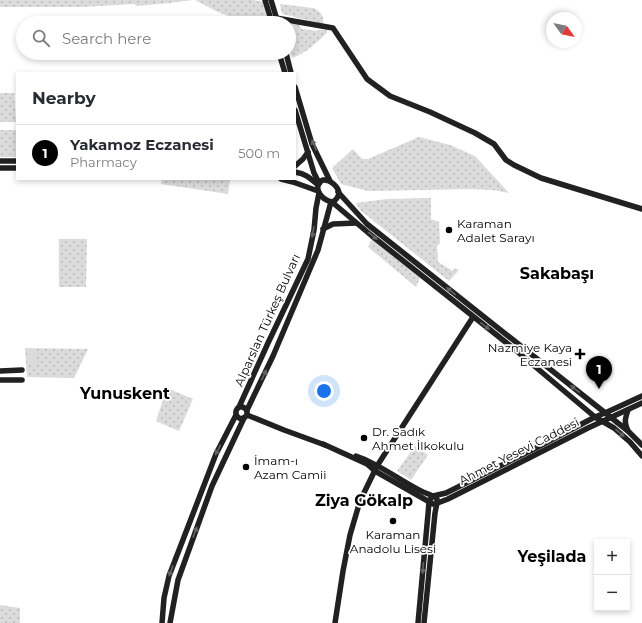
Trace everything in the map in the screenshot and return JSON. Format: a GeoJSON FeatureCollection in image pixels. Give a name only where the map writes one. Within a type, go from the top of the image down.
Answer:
{"type":"FeatureCollection","features":[{"type":"Feature","properties":{"kind":"main road"},"geometry":{"type":"LineString","coordinates":[[265,0],[270,16]]}},
{"type":"Feature","properties":{"kind":"main road"},"geometry":{"type":"LineString","coordinates":[[271,0],[276,16]]}},
{"type":"Feature","properties":{"kind":"main road"},"geometry":{"type":"LineString","coordinates":[[296,23],[333,28],[367,78],[390,96],[476,133],[494,144],[510,163],[542,178],[642,209]]}},
{"type":"Feature","properties":{"kind":"main road"},"geometry":{"type":"LineString","coordinates":[[281,60],[285,72]]}},
{"type":"Feature","properties":{"kind":"main road"},"geometry":{"type":"LineString","coordinates":[[288,60],[291,72]]}},
{"type":"Feature","properties":{"kind":"main road"},"geometry":{"type":"LineString","coordinates":[[296,90],[312,144],[330,181],[367,224],[628,431],[642,445]]}},
{"type":"Feature","properties":{"kind":"main road"},"geometry":{"type":"LineString","coordinates":[[296,113],[318,184],[318,192]]}},
{"type":"Feature","properties":{"kind":"main road"},"geometry":{"type":"LineString","coordinates":[[296,165],[308,152]]}},
{"type":"Feature","properties":{"kind":"main road"},"geometry":{"type":"LineString","coordinates":[[0,161],[16,161]]}},
{"type":"Feature","properties":{"kind":"main road"},"geometry":{"type":"LineString","coordinates":[[0,168],[16,168]]}},
{"type":"Feature","properties":{"kind":"main road"},"geometry":{"type":"LineString","coordinates":[[296,172],[307,175],[318,184]]}},
{"type":"Feature","properties":{"kind":"main road"},"geometry":{"type":"LineString","coordinates":[[285,180],[318,192],[323,198],[332,202],[356,223],[513,348],[595,417],[614,428],[630,442],[642,456]]}},
{"type":"Feature","properties":{"kind":"main road"},"geometry":{"type":"LineString","coordinates":[[318,184],[323,180],[330,181]]}},
{"type":"Feature","properties":{"kind":"main road","name":"Alparslan Türkeş Bulvarı"},"geometry":{"type":"LineString","coordinates":[[162,623],[164,598],[169,576],[216,454],[236,415],[236,410],[239,407],[308,259],[314,230],[318,192]]}},
{"type":"Feature","properties":{"kind":"main road"},"geometry":{"type":"LineString","coordinates":[[332,202],[337,199],[338,192]]}},
{"type":"Feature","properties":{"kind":"main road","name":"Alparslan Türkeş Bulvarı"},"geometry":{"type":"LineString","coordinates":[[170,623],[178,580],[212,486],[273,356],[318,250],[332,202]]}},
{"type":"Feature","properties":{"kind":"main road"},"geometry":{"type":"LineString","coordinates":[[626,205],[642,213]]}},
{"type":"Feature","properties":{"kind":"main road"},"geometry":{"type":"LineString","coordinates":[[323,230],[333,224],[356,223]]}},
{"type":"Feature","properties":{"kind":"main road"},"geometry":{"type":"LineString","coordinates":[[335,623],[350,535],[360,501],[376,468],[473,317]]}},
{"type":"Feature","properties":{"kind":"main road"},"geometry":{"type":"LineString","coordinates":[[0,370],[22,370]]}},
{"type":"Feature","properties":{"kind":"main road"},"geometry":{"type":"LineString","coordinates":[[0,380],[22,380]]}},
{"type":"Feature","properties":{"kind":"main road","name":"Ahmet Yesevi Caddesi"},"geometry":{"type":"LineString","coordinates":[[433,496],[446,493],[595,417],[642,396]]}},
{"type":"Feature","properties":{"kind":"main road","name":"Ahmet Yesevi Caddesi"},"geometry":{"type":"LineString","coordinates":[[438,503],[467,490],[642,402]]}},
{"type":"Feature","properties":{"kind":"main road"},"geometry":{"type":"LineString","coordinates":[[239,407],[243,407],[246,414],[284,430],[367,460],[376,468],[429,502],[433,504],[438,503]]}},
{"type":"Feature","properties":{"kind":"main road"},"geometry":{"type":"LineString","coordinates":[[628,410],[625,419],[628,431]]}},
{"type":"Feature","properties":{"kind":"main road"},"geometry":{"type":"LineString","coordinates":[[236,415],[239,418],[246,414]]}},
{"type":"Feature","properties":{"kind":"main road"},"geometry":{"type":"LineString","coordinates":[[376,468],[437,498],[438,503],[434,513],[424,623]]}},
{"type":"Feature","properties":{"kind":"main road"},"geometry":{"type":"LineString","coordinates":[[418,623],[429,502],[433,496]]}},
{"type":"Feature","properties":{"kind":"shaded area"},"geometry":{"type":"Polygon","coordinates":[[[0,0],[193,0],[137,6],[134,4],[82,7],[0,7],[0,0]]]}},
{"type":"Feature","properties":{"kind":"shaded area"},"geometry":{"type":"Polygon","coordinates":[[[195,0],[253,0],[264,2],[267,16],[228,16],[195,0]]]}},
{"type":"Feature","properties":{"kind":"shaded area"},"geometry":{"type":"Polygon","coordinates":[[[280,4],[316,9],[321,14],[323,24],[296,16],[283,14],[280,4]]]}},
{"type":"Feature","properties":{"kind":"shaded area"},"geometry":{"type":"Polygon","coordinates":[[[296,24],[302,29],[317,31],[327,30],[327,33],[315,44],[297,56],[296,24]]]}},
{"type":"Feature","properties":{"kind":"shaded area"},"geometry":{"type":"Polygon","coordinates":[[[0,93],[14,93],[16,122],[0,122],[0,93]]]}},
{"type":"Feature","properties":{"kind":"shaded area"},"geometry":{"type":"Polygon","coordinates":[[[0,130],[16,130],[16,157],[0,157],[0,130]]]}},
{"type":"Feature","properties":{"kind":"shaded area"},"geometry":{"type":"Polygon","coordinates":[[[419,137],[450,145],[475,156],[509,193],[493,190],[469,189],[368,191],[341,184],[332,168],[353,149],[362,159],[368,159],[419,137]]]}},
{"type":"Feature","properties":{"kind":"shaded area"},"geometry":{"type":"Polygon","coordinates":[[[162,180],[230,180],[228,194],[161,184],[162,180]]]}},
{"type":"Feature","properties":{"kind":"shaded area"},"geometry":{"type":"Polygon","coordinates":[[[431,198],[431,219],[439,222],[440,243],[437,246],[438,262],[453,271],[455,268],[459,270],[449,281],[360,210],[356,203],[387,199],[431,198]]]}},
{"type":"Feature","properties":{"kind":"shaded area"},"geometry":{"type":"Polygon","coordinates":[[[59,239],[87,239],[86,287],[59,287],[59,239]]]}},
{"type":"Feature","properties":{"kind":"shaded area"},"geometry":{"type":"Polygon","coordinates":[[[372,239],[420,278],[416,287],[368,247],[372,239]]]}},
{"type":"Feature","properties":{"kind":"shaded area"},"geometry":{"type":"Polygon","coordinates":[[[25,348],[88,349],[74,378],[27,377],[25,348]]]}},
{"type":"Feature","properties":{"kind":"shaded area"},"geometry":{"type":"Polygon","coordinates":[[[28,349],[37,349],[37,364],[28,364],[28,349]]]}},
{"type":"Feature","properties":{"kind":"shaded area"},"geometry":{"type":"Polygon","coordinates":[[[167,388],[193,399],[179,431],[156,421],[167,388]]]}},
{"type":"Feature","properties":{"kind":"shaded area"},"geometry":{"type":"Polygon","coordinates":[[[415,446],[428,455],[411,480],[397,471],[415,446]]]}},
{"type":"Feature","properties":{"kind":"shaded area"},"geometry":{"type":"Polygon","coordinates":[[[0,605],[20,608],[20,623],[0,623],[0,605]]]}},
{"type":"Feature","properties":{"kind":"place","name":"Karaman Adalet Sarayı"},"geometry":{"type":"Point","coordinates":[449,230]}},
{"type":"Feature","properties":{"kind":"place","name":"Nazmiye Kaya Eczanesi"},"geometry":{"type":"Point","coordinates":[580,354]}},
{"type":"Feature","properties":{"kind":"place","name":"Yakamoz Eczanesi"},"geometry":{"type":"Point","coordinates":[599,389]}},
{"type":"Feature","properties":{"kind":"place","name":"Dr. Sadık Ahmet İlkokulu"},"geometry":{"type":"Point","coordinates":[364,438]}},
{"type":"Feature","properties":{"kind":"place","name":"İmam-ı Azam Camii"},"geometry":{"type":"Point","coordinates":[246,467]}},
{"type":"Feature","properties":{"kind":"place","name":"Karaman Anadolu Lisesi"},"geometry":{"type":"Point","coordinates":[393,521]}},
{"type":"Feature","properties":{"kind":"district","name":"Sakabaşı"},"geometry":{"type":"Point","coordinates":[557,273]}},
{"type":"Feature","properties":{"kind":"district","name":"Yunuskent"},"geometry":{"type":"Point","coordinates":[125,393]}},
{"type":"Feature","properties":{"kind":"district","name":"Ziya Gökalp"},"geometry":{"type":"Point","coordinates":[364,500]}},
{"type":"Feature","properties":{"kind":"district","name":"Yeşilada"},"geometry":{"type":"Point","coordinates":[552,556]}}]}
